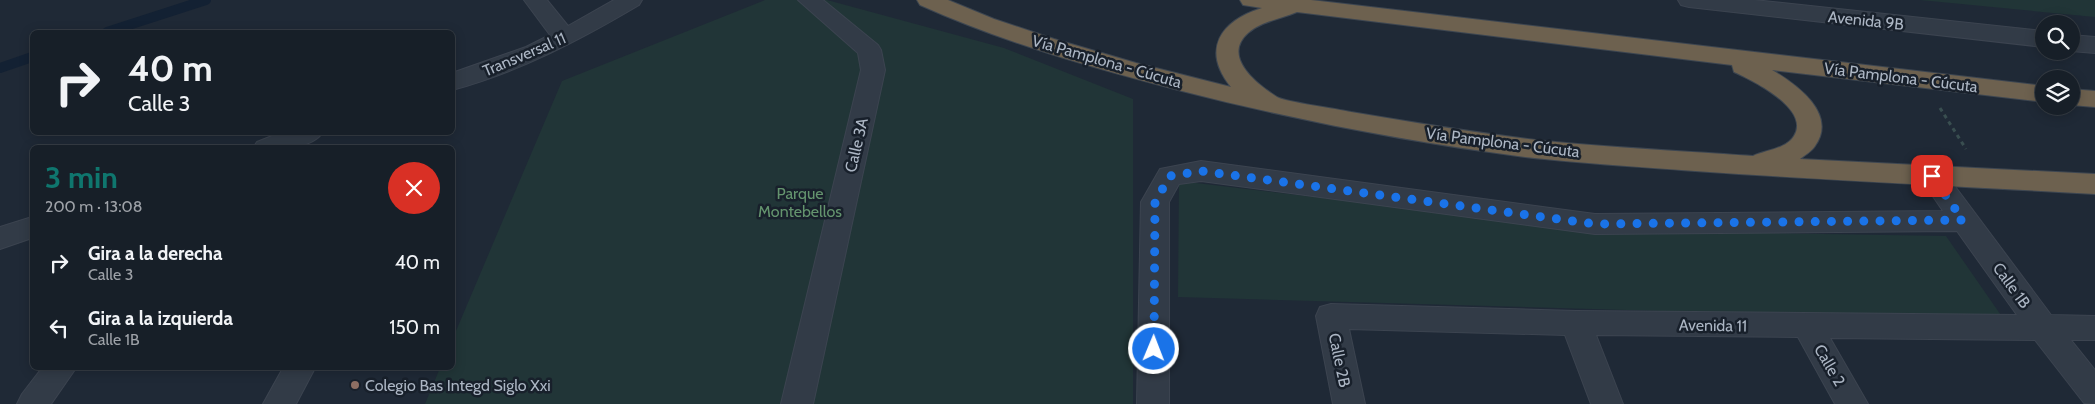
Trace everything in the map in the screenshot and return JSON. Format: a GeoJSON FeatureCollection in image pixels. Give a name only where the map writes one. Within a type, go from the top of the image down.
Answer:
{"type":"FeatureCollection","features":[{"type":"Feature","properties":{"kind":"highway","name":"Vía Pamplona - Cúcuta"},"geometry":{"type":"LineString","coordinates":[[928,0],[996,27],[1126,69],[1275,105],[1350,120],[1507,145],[1741,165],[2095,184]]}},
{"type":"Feature","properties":{"kind":"highway","name":"Vía Pamplona - Cúcuta"},"geometry":{"type":"LineString","coordinates":[[1251,0],[2035,93]]}},
{"type":"Feature","properties":{"kind":"highway"},"geometry":{"type":"LineString","coordinates":[[1275,105],[1243,84],[1228,64],[1226,51],[1234,32],[1247,22],[1294,6]]}},
{"type":"Feature","properties":{"kind":"highway"},"geometry":{"type":"LineString","coordinates":[[1702,54],[1746,66],[1770,78],[1789,91],[1809,118],[1810,131],[1808,138],[1798,149],[1771,160],[1741,165]]}},
{"type":"Feature","properties":{"kind":"highway"},"geometry":{"type":"LineString","coordinates":[[2080,98],[2095,99]]}},
{"type":"Feature","properties":{"kind":"street"},"geometry":{"type":"LineString","coordinates":[[536,0],[565,37]]}},
{"type":"Feature","properties":{"kind":"street","name":"Transversal 11"},"geometry":{"type":"LineString","coordinates":[[455,81],[534,52],[594,22],[631,0]]}},
{"type":"Feature","properties":{"kind":"street","name":"Calle 3A"},"geometry":{"type":"LineString","coordinates":[[797,404],[873,70],[869,50],[809,0]]}},
{"type":"Feature","properties":{"kind":"street","name":"Avenida 9B"},"geometry":{"type":"LineString","coordinates":[[1689,0],[2035,39]]}},
{"type":"Feature","properties":{"kind":"street"},"geometry":{"type":"LineString","coordinates":[[2080,43],[2095,45]]}},
{"type":"Feature","properties":{"kind":"street"},"geometry":{"type":"LineString","coordinates":[[274,145],[302,135]]}},
{"type":"Feature","properties":{"kind":"street"},"geometry":{"type":"LineString","coordinates":[[1153,404],[1155,202],[1170,176],[1201,171],[1595,224],[1963,220]]}},
{"type":"Feature","properties":{"kind":"street","name":"Calle 1B"},"geometry":{"type":"LineString","coordinates":[[1932,176],[2044,329],[2095,393]]}},
{"type":"Feature","properties":{"kind":"street"},"geometry":{"type":"LineString","coordinates":[[0,238],[30,228]]}},
{"type":"Feature","properties":{"kind":"street","name":"Avenida 11"},"geometry":{"type":"LineString","coordinates":[[1331,316],[1808,327],[2095,328]]}},
{"type":"Feature","properties":{"kind":"street","name":"Calle 2B"},"geometry":{"type":"LineString","coordinates":[[1331,316],[1349,404]]}},
{"type":"Feature","properties":{"kind":"street"},"geometry":{"type":"LineString","coordinates":[[1576,323],[1607,404]]}},
{"type":"Feature","properties":{"kind":"street","name":"Calle 2"},"geometry":{"type":"LineString","coordinates":[[1808,327],[1852,404]]}},
{"type":"Feature","properties":{"kind":"street"},"geometry":{"type":"LineString","coordinates":[[33,404],[58,370]]}},
{"type":"Feature","properties":{"kind":"street"},"geometry":{"type":"LineString","coordinates":[[279,404],[298,370]]}},
{"type":"Feature","properties":{"kind":"path"},"geometry":{"type":"LineString","coordinates":[[1922,80],[1985,178]]}},
{"type":"Feature","properties":{"kind":"green space","name":"Parque Montebellos"},"geometry":{"type":"Polygon","coordinates":[[[765,0],[827,0],[1004,48],[1133,99],[1133,404],[425,404],[439,370],[455,370],[455,333],[562,81],[765,0]]]}},
{"type":"Feature","properties":{"kind":"green space"},"geometry":{"type":"Polygon","coordinates":[[[1920,0],[2095,0],[2095,17],[1920,0]]]}},
{"type":"Feature","properties":{"kind":"green space"},"geometry":{"type":"Polygon","coordinates":[[[1179,181],[1592,230],[1946,236],[2005,321],[1178,297],[1179,181]]]}},
{"type":"Feature","properties":{"kind":"waterway"},"geometry":{"type":"LineString","coordinates":[[113,30],[206,0]]}},
{"type":"Feature","properties":{"kind":"waterway"},"geometry":{"type":"LineString","coordinates":[[0,68],[30,58]]}},
{"type":"Feature","properties":{"kind":"place","name":"Colegio Bas Integd Siglo Xxi"},"geometry":{"type":"Point","coordinates":[355,385]}},
{"type":"Feature","properties":{"kind":"route"},"geometry":{"type":"LineString","coordinates":[[1154,349],[1155,202],[1170,176],[1201,171],[1595,224],[1963,220],[1932,176]]}}]}
